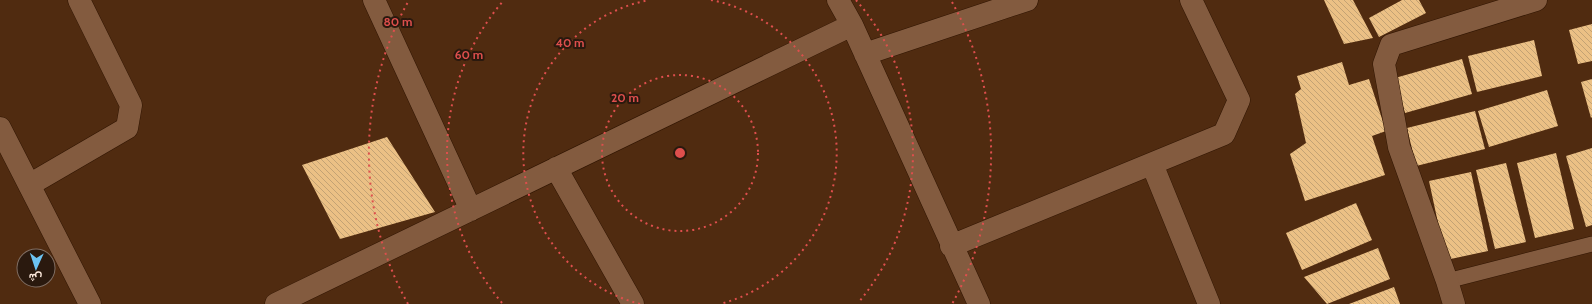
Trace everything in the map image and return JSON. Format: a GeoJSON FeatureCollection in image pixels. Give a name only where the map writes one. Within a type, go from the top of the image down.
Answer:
{"type":"FeatureCollection","features":[{"type":"Feature","properties":{"kind":"street"},"geometry":{"type":"LineString","coordinates":[[29,185],[127,128],[131,105],[79,0]]}},
{"type":"Feature","properties":{"kind":"street"},"geometry":{"type":"LineString","coordinates":[[374,0],[471,210]]}},
{"type":"Feature","properties":{"kind":"street"},"geometry":{"type":"LineString","coordinates":[[838,0],[852,25],[951,246],[979,304]]}},
{"type":"Feature","properties":{"kind":"street"},"geometry":{"type":"LineString","coordinates":[[865,54],[1027,0]]}},
{"type":"Feature","properties":{"kind":"street"},"geometry":{"type":"LineString","coordinates":[[951,246],[1224,134],[1239,100],[1191,0]]}},
{"type":"Feature","properties":{"kind":"street"},"geometry":{"type":"LineString","coordinates":[[1454,304],[1399,147],[1384,64],[1391,45],[1536,0]]}},
{"type":"Feature","properties":{"kind":"street"},"geometry":{"type":"LineString","coordinates":[[276,304],[852,25]]}},
{"type":"Feature","properties":{"kind":"street"},"geometry":{"type":"LineString","coordinates":[[0,128],[8,164],[29,185],[90,304]]}},
{"type":"Feature","properties":{"kind":"street"},"geometry":{"type":"LineString","coordinates":[[1152,164],[1209,304]]}},
{"type":"Feature","properties":{"kind":"street"},"geometry":{"type":"LineString","coordinates":[[556,168],[633,304]]}},
{"type":"Feature","properties":{"kind":"lane"},"geometry":{"type":"LineString","coordinates":[[1447,281],[1592,244]]}},
{"type":"Feature","properties":{"kind":"building"},"geometry":{"type":"Polygon","coordinates":[[[1324,0],[1353,0],[1373,38],[1344,44],[1324,0]]]}},
{"type":"Feature","properties":{"kind":"building"},"geometry":{"type":"Polygon","coordinates":[[[1402,0],[1419,0],[1426,13],[1379,37],[1369,18],[1402,0]]]}},
{"type":"Feature","properties":{"kind":"building"},"geometry":{"type":"Polygon","coordinates":[[[1592,24],[1592,61],[1578,64],[1569,30],[1592,24]]]}},
{"type":"Feature","properties":{"kind":"building"},"geometry":{"type":"Polygon","coordinates":[[[1534,40],[1542,76],[1477,92],[1468,56],[1534,40]]]}},
{"type":"Feature","properties":{"kind":"building"},"geometry":{"type":"Polygon","coordinates":[[[1462,59],[1472,94],[1405,113],[1395,78],[1462,59]]]}},
{"type":"Feature","properties":{"kind":"building"},"geometry":{"type":"Polygon","coordinates":[[[1342,62],[1349,85],[1369,79],[1386,131],[1372,136],[1385,175],[1305,201],[1290,154],[1306,143],[1295,94],[1301,89],[1297,76],[1342,62]]]}},
{"type":"Feature","properties":{"kind":"building"},"geometry":{"type":"Polygon","coordinates":[[[1592,79],[1592,117],[1591,118],[1581,82],[1592,79]]]}},
{"type":"Feature","properties":{"kind":"building"},"geometry":{"type":"Polygon","coordinates":[[[1547,90],[1558,126],[1489,147],[1478,111],[1547,90]]]}},
{"type":"Feature","properties":{"kind":"building"},"geometry":{"type":"Polygon","coordinates":[[[1475,111],[1485,149],[1416,166],[1407,128],[1475,111]]]}},
{"type":"Feature","properties":{"kind":"building"},"geometry":{"type":"Polygon","coordinates":[[[387,137],[435,212],[340,239],[302,165],[387,137]]]}},
{"type":"Feature","properties":{"kind":"building"},"geometry":{"type":"Polygon","coordinates":[[[1592,148],[1592,225],[1586,227],[1566,156],[1592,148]]]}},
{"type":"Feature","properties":{"kind":"building"},"geometry":{"type":"Polygon","coordinates":[[[1556,153],[1574,229],[1535,238],[1517,163],[1556,153]]]}},
{"type":"Feature","properties":{"kind":"building"},"geometry":{"type":"Polygon","coordinates":[[[1506,163],[1526,242],[1495,249],[1476,170],[1506,163]]]}},
{"type":"Feature","properties":{"kind":"building"},"geometry":{"type":"Polygon","coordinates":[[[1471,172],[1488,251],[1446,260],[1429,181],[1471,172]]]}},
{"type":"Feature","properties":{"kind":"building"},"geometry":{"type":"Polygon","coordinates":[[[1356,203],[1372,240],[1302,270],[1286,233],[1356,203]]]}},
{"type":"Feature","properties":{"kind":"building"},"geometry":{"type":"Polygon","coordinates":[[[1378,248],[1390,279],[1327,304],[1304,277],[1378,248]]]}},
{"type":"Feature","properties":{"kind":"building"},"geometry":{"type":"Polygon","coordinates":[[[1394,287],[1400,304],[1349,304],[1394,287]]]}}]}
